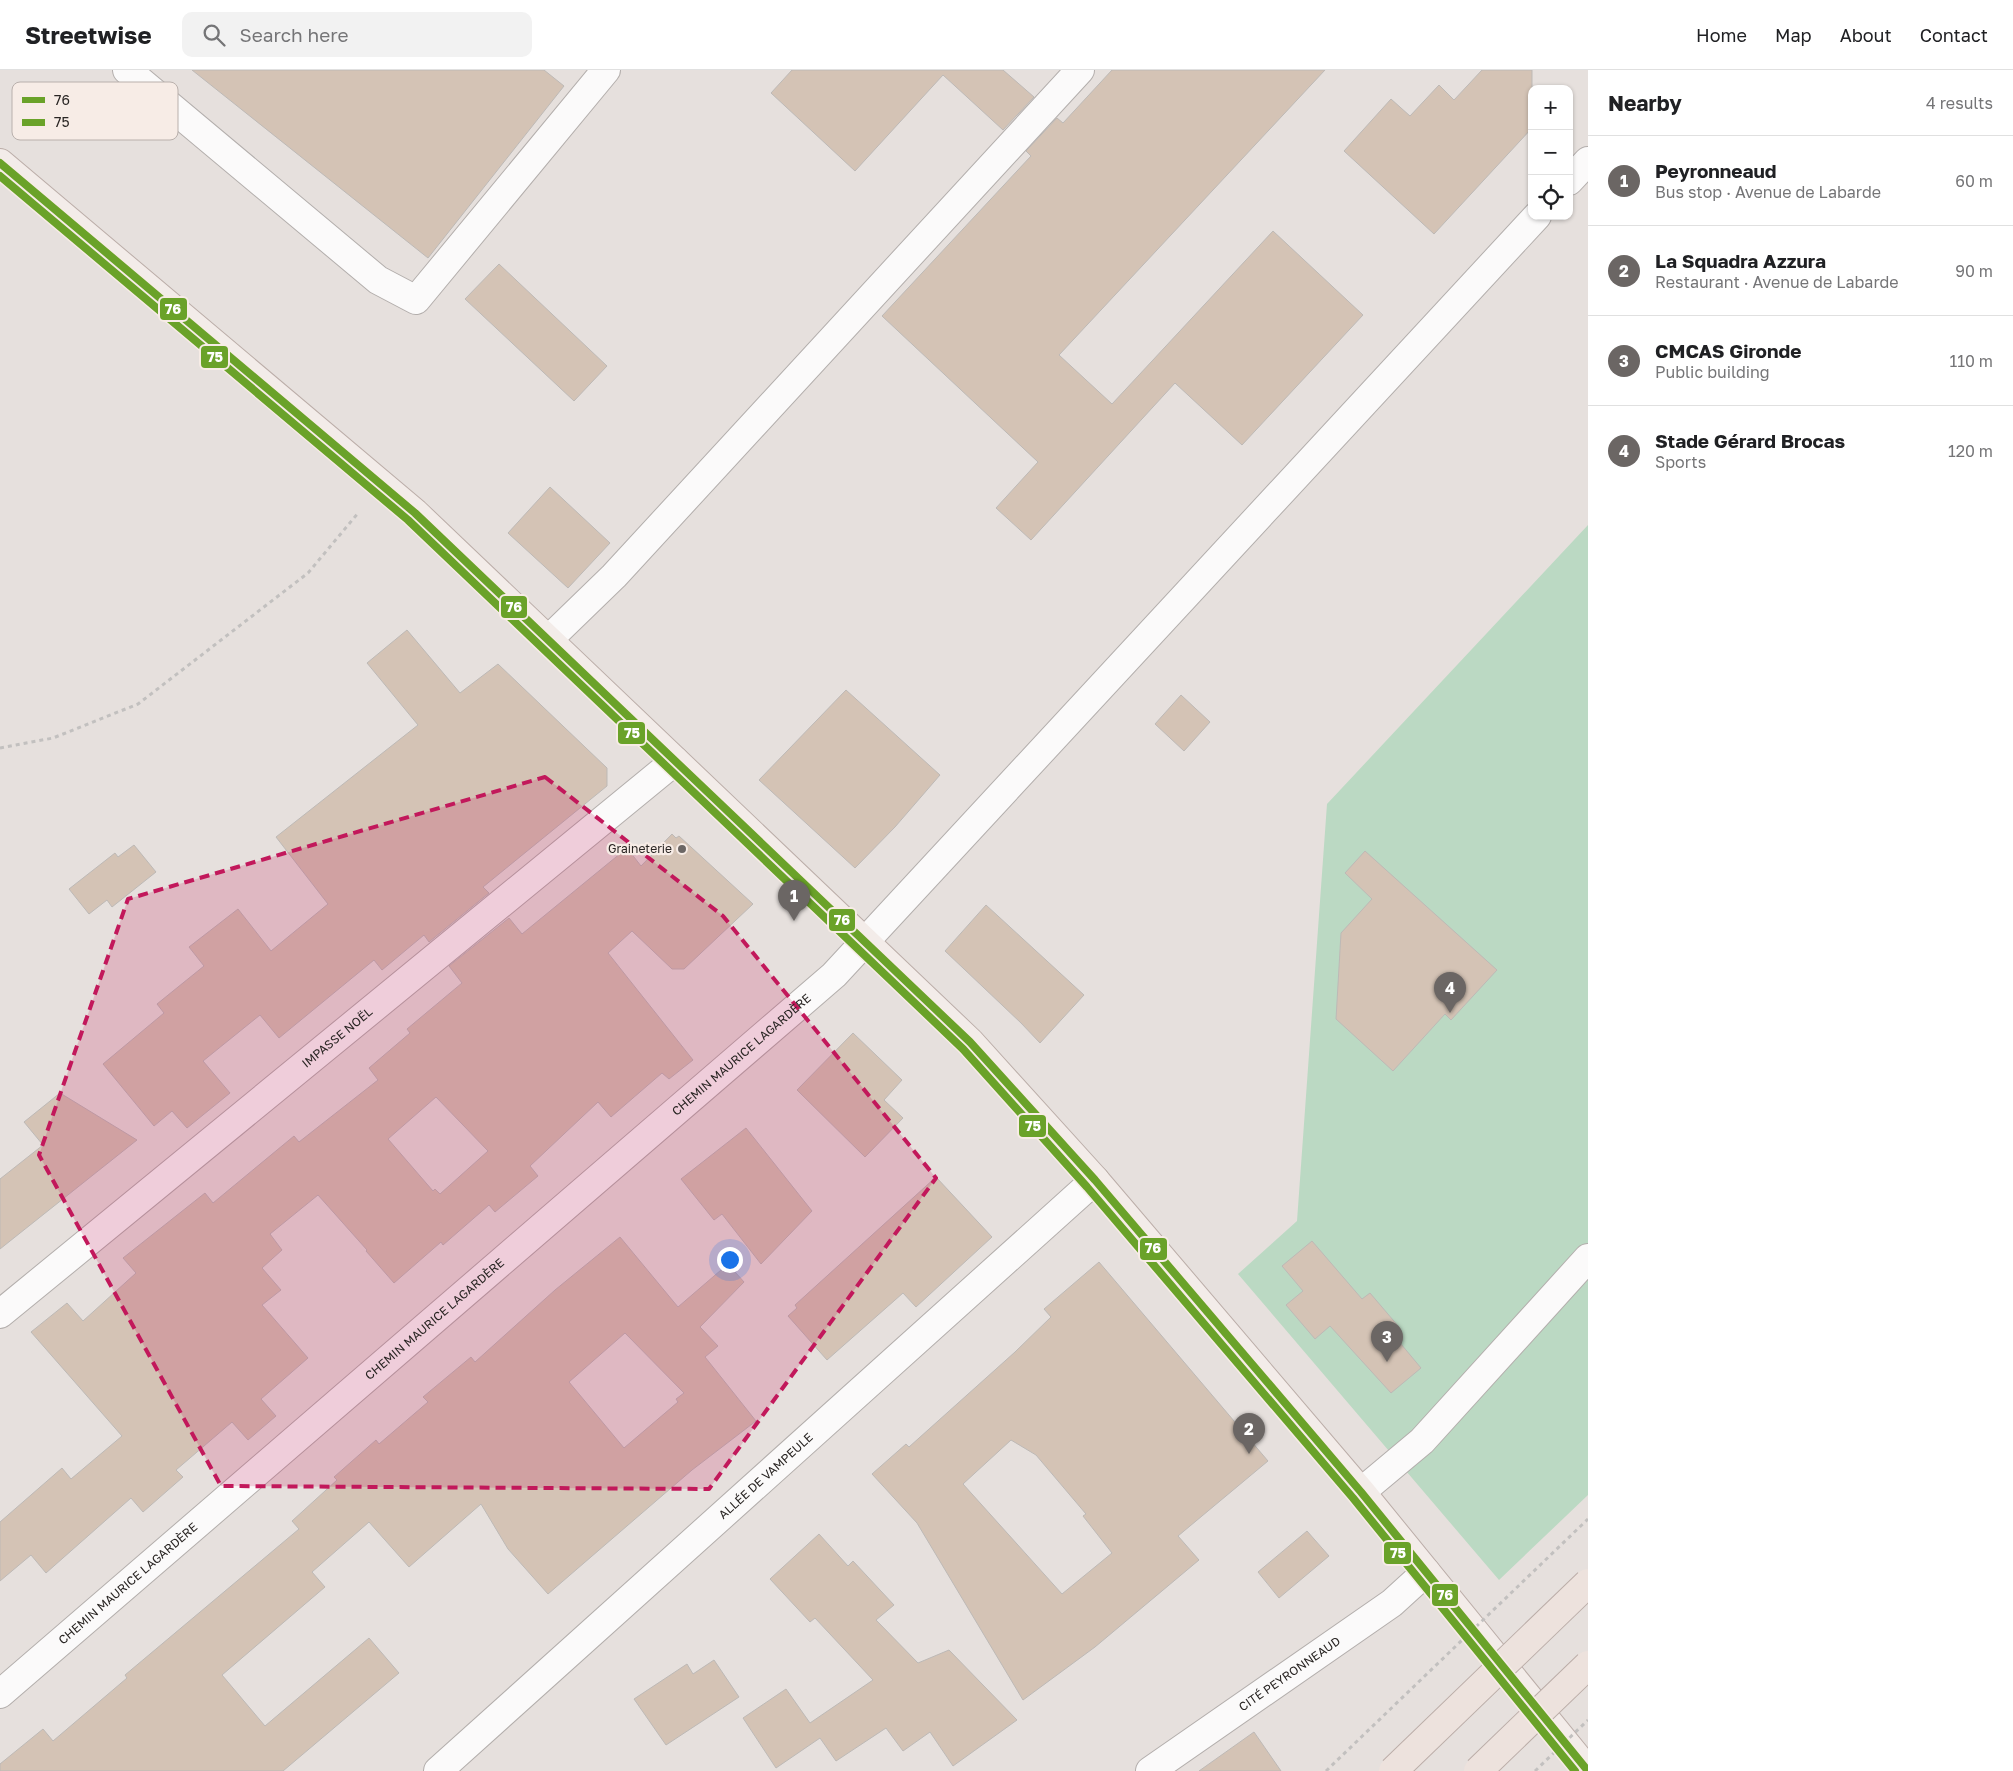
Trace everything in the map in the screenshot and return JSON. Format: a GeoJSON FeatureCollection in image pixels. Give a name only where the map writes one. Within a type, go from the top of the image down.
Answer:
{"type":"FeatureCollection","features":[{"type":"Feature","properties":{"kind":"highway"},"geometry":{"type":"LineString","coordinates":[[1393,1771],[1588,1584]]}},
{"type":"Feature","properties":{"kind":"highway"},"geometry":{"type":"LineString","coordinates":[[1478,1771],[1588,1665]]}},
{"type":"Feature","properties":{"kind":"main road"},"geometry":{"type":"LineString","coordinates":[[0,164],[415,513],[970,1042],[1095,1180],[1361,1492],[1588,1770]]}},
{"type":"Feature","properties":{"kind":"street"},"geometry":{"type":"LineString","coordinates":[[127,70],[141,82]]}},
{"type":"Feature","properties":{"kind":"street"},"geometry":{"type":"LineString","coordinates":[[178,113],[378,280],[416,300],[606,70]]}},
{"type":"Feature","properties":{"kind":"street"},"geometry":{"type":"LineString","coordinates":[[548,640],[614,576],[1080,70]]}},
{"type":"Feature","properties":{"kind":"street"},"geometry":{"type":"LineString","coordinates":[[1573,177],[1588,161]]}},
{"type":"Feature","properties":{"kind":"street","name":"CHEMIN MAURICE LAGARDÈRE"},"geometry":{"type":"LineString","coordinates":[[0,1694],[834,976],[867,942],[905,897],[1533,220]]}},
{"type":"Feature","properties":{"kind":"street","name":"IMPASSE NOËL"},"geometry":{"type":"LineString","coordinates":[[0,1314],[675,761]]}},
{"type":"Feature","properties":{"kind":"street","name":"ALLÉE DE VAMPEULE"},"geometry":{"type":"LineString","coordinates":[[438,1771],[1095,1180]]}},
{"type":"Feature","properties":{"kind":"street"},"geometry":{"type":"LineString","coordinates":[[1361,1492],[1422,1441],[1588,1258]]}},
{"type":"Feature","properties":{"kind":"street","name":"CITÉ PEYRONNEAUD"},"geometry":{"type":"LineString","coordinates":[[1150,1771],[1392,1603],[1426,1572]]}},
{"type":"Feature","properties":{"kind":"path"},"geometry":{"type":"LineString","coordinates":[[0,748],[53,738],[138,704],[308,573],[381,485]]}},
{"type":"Feature","properties":{"kind":"path"},"geometry":{"type":"LineString","coordinates":[[1326,1771],[1588,1519]]}},
{"type":"Feature","properties":{"kind":"path"},"geometry":{"type":"LineString","coordinates":[[1535,1771],[1588,1720]]}},
{"type":"Feature","properties":{"kind":"highlighted area"},"geometry":{"type":"Polygon","coordinates":[[[545,777],[723,916],[936,1178],[709,1489],[221,1486],[39,1155],[128,899],[545,777]]]}},
{"type":"Feature","properties":{"kind":"green space"},"geometry":{"type":"Polygon","coordinates":[[[1588,525],[1588,1495],[1499,1580],[1238,1274],[1297,1221],[1327,804],[1588,525]]]}},
{"type":"Feature","properties":{"kind":"building"},"geometry":{"type":"Polygon","coordinates":[[[192,70],[544,70],[564,86],[428,258],[192,70]]]}},
{"type":"Feature","properties":{"kind":"building"},"geometry":{"type":"Polygon","coordinates":[[[792,70],[1003,70],[1034,97],[1003,130],[943,75],[855,171],[771,93],[792,70]]]}},
{"type":"Feature","properties":{"kind":"building"},"geometry":{"type":"Polygon","coordinates":[[[1112,70],[1325,70],[1059,355],[1112,404],[1273,231],[1363,315],[1242,445],[1175,383],[1031,540],[996,508],[1038,462],[882,316],[1031,156],[1026,151],[1057,118],[1063,123],[1112,70]]]}},
{"type":"Feature","properties":{"kind":"building"},"geometry":{"type":"Polygon","coordinates":[[[1482,70],[1532,70],[1532,85],[1528,85],[1528,132],[1434,234],[1344,151],[1391,99],[1410,116],[1439,85],[1454,100],[1482,70]]]}},
{"type":"Feature","properties":{"kind":"building"},"geometry":{"type":"Polygon","coordinates":[[[499,264],[607,366],[574,401],[465,299],[499,264]]]}},
{"type":"Feature","properties":{"kind":"building"},"geometry":{"type":"Polygon","coordinates":[[[550,487],[610,543],[568,588],[508,533],[550,487]]]}},
{"type":"Feature","properties":{"kind":"building"},"geometry":{"type":"Polygon","coordinates":[[[407,630],[460,693],[498,664],[607,768],[607,786],[483,887],[489,893],[429,942],[424,935],[382,970],[374,960],[279,1038],[260,1015],[203,1061],[230,1093],[187,1128],[172,1111],[154,1126],[103,1064],[164,1013],[157,1004],[204,966],[189,947],[238,909],[271,951],[328,904],[276,837],[418,725],[367,663],[407,630]]]}},
{"type":"Feature","properties":{"kind":"building"},"geometry":{"type":"Polygon","coordinates":[[[846,690],[940,775],[895,827],[855,868],[759,780],[846,690]]]}},
{"type":"Feature","properties":{"kind":"building"},"geometry":{"type":"Polygon","coordinates":[[[1181,695],[1210,722],[1184,751],[1155,724],[1181,695]]]}},
{"type":"Feature","properties":{"kind":"building"},"geometry":{"type":"Polygon","coordinates":[[[672,834],[676,838],[679,836],[753,904],[684,969],[672,969],[632,931],[608,953],[693,1060],[669,1079],[662,1073],[611,1117],[598,1102],[530,1166],[538,1176],[495,1212],[489,1205],[443,1245],[441,1242],[394,1283],[318,1195],[270,1234],[282,1250],[262,1268],[281,1290],[262,1305],[308,1358],[261,1399],[276,1416],[248,1440],[232,1422],[176,1470],[183,1477],[143,1512],[131,1498],[46,1573],[31,1555],[0,1581],[0,1522],[62,1468],[71,1479],[122,1436],[31,1332],[67,1303],[83,1321],[136,1273],[123,1258],[205,1193],[213,1203],[294,1136],[299,1142],[378,1080],[369,1068],[410,1033],[407,1029],[462,983],[449,966],[509,918],[522,934],[627,848],[641,866],[672,834]],[[436,1097],[388,1139],[433,1191],[435,1189],[440,1194],[488,1151],[436,1097]]]}},
{"type":"Feature","properties":{"kind":"building"},"geometry":{"type":"Polygon","coordinates":[[[134,845],[156,872],[112,907],[107,900],[89,914],[69,889],[115,853],[118,857],[134,845]]]}},
{"type":"Feature","properties":{"kind":"building"},"geometry":{"type":"Polygon","coordinates":[[[1365,851],[1497,970],[1451,1020],[1445,1014],[1393,1071],[1336,1019],[1341,933],[1372,899],[1345,873],[1365,851]]]}},
{"type":"Feature","properties":{"kind":"building"},"geometry":{"type":"Polygon","coordinates":[[[986,905],[1084,995],[1040,1043],[945,951],[986,905]]]}},
{"type":"Feature","properties":{"kind":"building"},"geometry":{"type":"Polygon","coordinates":[[[853,1033],[902,1080],[884,1100],[903,1118],[865,1157],[797,1090],[853,1033]]]}},
{"type":"Feature","properties":{"kind":"building"},"geometry":{"type":"Polygon","coordinates":[[[60,1093],[137,1140],[0,1249],[0,1179],[43,1145],[24,1122],[60,1093]]]}},
{"type":"Feature","properties":{"kind":"building"},"geometry":{"type":"Polygon","coordinates":[[[746,1128],[812,1211],[761,1264],[722,1214],[714,1220],[681,1179],[746,1128]]]}},
{"type":"Feature","properties":{"kind":"building"},"geometry":{"type":"Polygon","coordinates":[[[936,1177],[992,1237],[916,1307],[903,1293],[827,1360],[788,1316],[797,1308],[795,1305],[936,1177]]]}},
{"type":"Feature","properties":{"kind":"building"},"geometry":{"type":"Polygon","coordinates":[[[620,1237],[678,1307],[728,1264],[744,1282],[700,1327],[718,1346],[705,1357],[756,1421],[692,1470],[548,1594],[508,1549],[481,1504],[409,1567],[369,1522],[312,1572],[325,1587],[222,1675],[265,1726],[369,1638],[399,1673],[283,1771],[0,1771],[0,1764],[43,1729],[53,1741],[127,1678],[125,1675],[299,1529],[292,1521],[337,1480],[334,1477],[376,1440],[379,1444],[428,1402],[423,1397],[471,1357],[475,1362],[555,1290],[620,1237]],[[625,1333],[569,1382],[624,1448],[678,1402],[676,1399],[684,1393],[625,1333]]]}},
{"type":"Feature","properties":{"kind":"building"},"geometry":{"type":"Polygon","coordinates":[[[1312,1241],[1362,1299],[1370,1293],[1399,1327],[1391,1332],[1421,1368],[1391,1393],[1330,1326],[1315,1339],[1286,1305],[1303,1291],[1282,1266],[1312,1241]]]}},
{"type":"Feature","properties":{"kind":"building"},"geometry":{"type":"Polygon","coordinates":[[[1099,1262],[1268,1461],[1178,1536],[1199,1560],[1095,1647],[1023,1700],[917,1523],[872,1474],[906,1444],[909,1447],[1015,1352],[1051,1317],[1044,1309],[1099,1262]],[[1011,1440],[963,1484],[1062,1594],[1112,1553],[1083,1516],[1086,1514],[1036,1455],[1011,1440]]]}},
{"type":"Feature","properties":{"kind":"building"},"geometry":{"type":"Polygon","coordinates":[[[1307,1531],[1329,1556],[1279,1598],[1258,1572],[1307,1531]]]}},
{"type":"Feature","properties":{"kind":"building"},"geometry":{"type":"Polygon","coordinates":[[[819,1534],[848,1566],[853,1561],[894,1605],[876,1620],[918,1663],[949,1650],[1017,1720],[953,1766],[930,1732],[903,1751],[886,1728],[836,1761],[820,1738],[776,1768],[743,1718],[786,1689],[810,1723],[873,1680],[815,1618],[810,1622],[770,1579],[819,1534]]]}},
{"type":"Feature","properties":{"kind":"building"},"geometry":{"type":"Polygon","coordinates":[[[714,1660],[739,1697],[666,1745],[634,1699],[687,1664],[693,1674],[714,1660]]]}},
{"type":"Feature","properties":{"kind":"building"},"geometry":{"type":"Polygon","coordinates":[[[1254,1732],[1281,1771],[1199,1771],[1254,1732]]]}},
{"type":"Feature","properties":{"kind":"transit line","name":"76"},"geometry":{"type":"LineString","coordinates":[[0,163],[415,513],[970,1042],[1095,1180],[1361,1492],[1588,1771]]}},
{"type":"Feature","properties":{"kind":"transit line","name":"75"},"geometry":{"type":"LineString","coordinates":[[0,176],[408,520],[963,1049],[1087,1187],[1353,1498],[1575,1771]]}},
{"type":"Feature","properties":{"kind":"place","name":"Graineterie"},"geometry":{"type":"Point","coordinates":[682,849]}},
{"type":"Feature","properties":{"kind":"place","name":"Peyronneaud"},"geometry":{"type":"Point","coordinates":[794,921]}},
{"type":"Feature","properties":{"kind":"place","name":"Stade Gérard Brocas"},"geometry":{"type":"Point","coordinates":[1450,1013]}},
{"type":"Feature","properties":{"kind":"place","name":"CMCAS Gironde"},"geometry":{"type":"Point","coordinates":[1387,1362]}},
{"type":"Feature","properties":{"kind":"place","name":"La Squadra Azzura"},"geometry":{"type":"Point","coordinates":[1249,1454]}}]}
